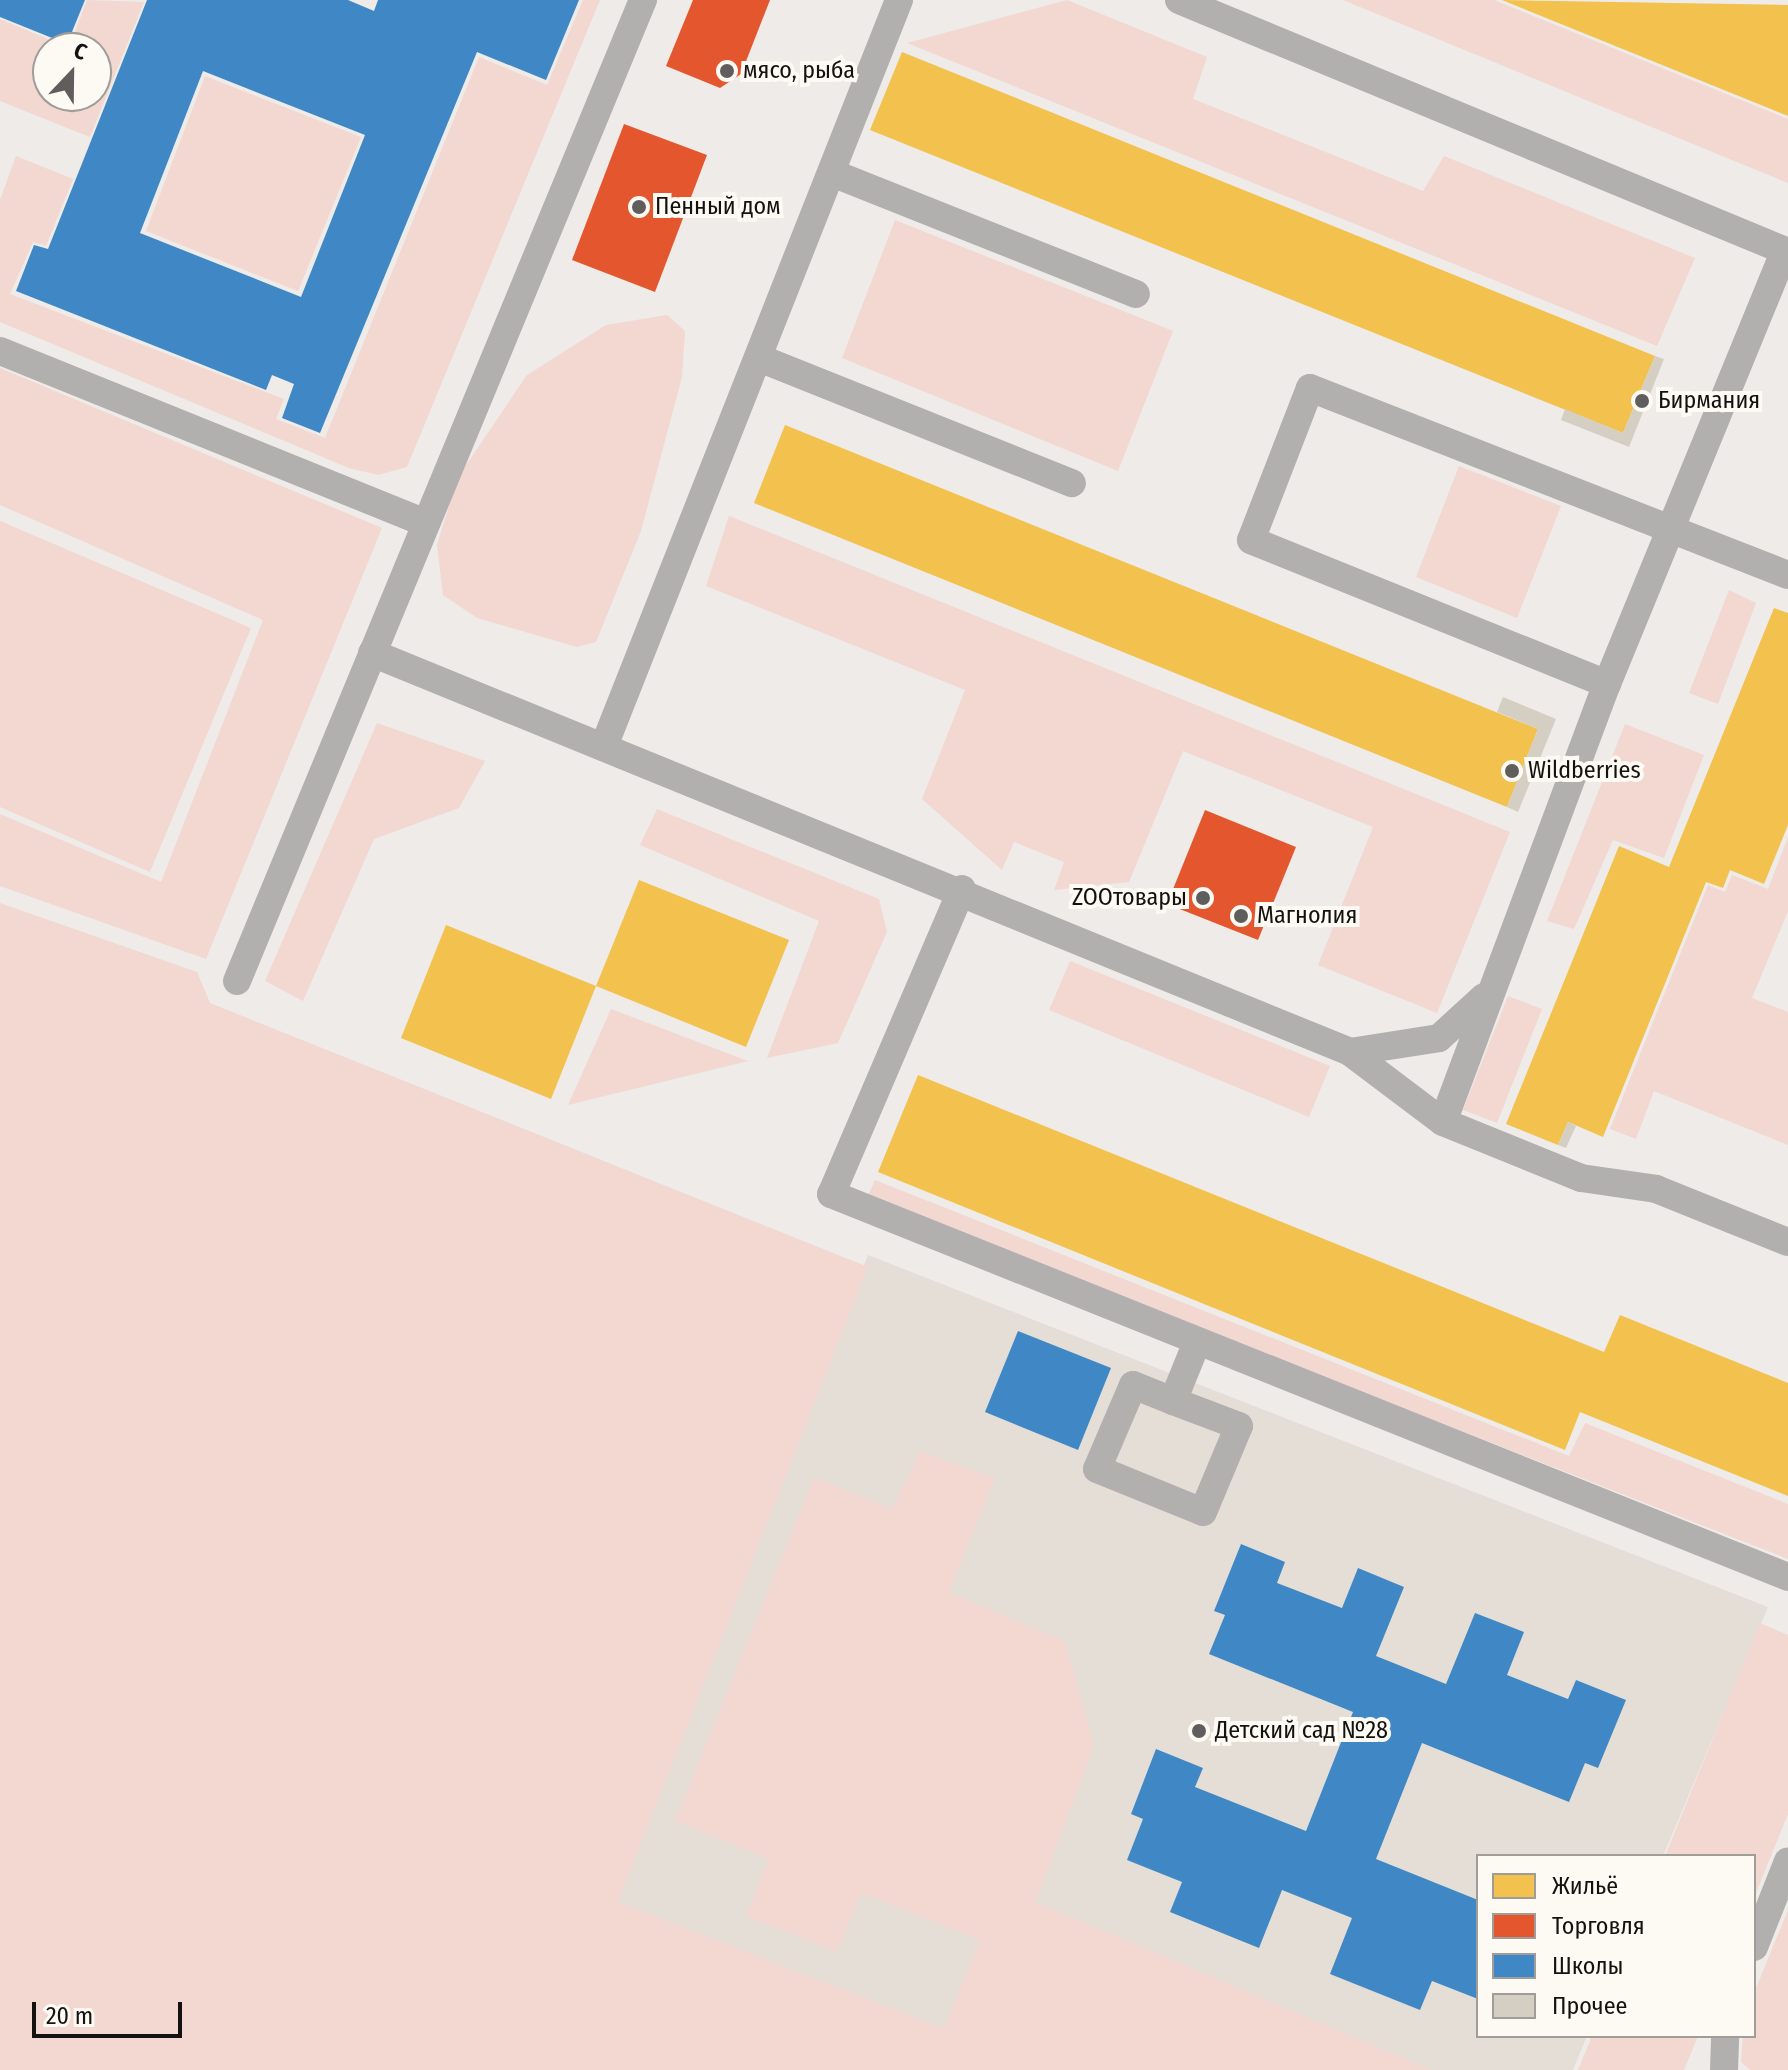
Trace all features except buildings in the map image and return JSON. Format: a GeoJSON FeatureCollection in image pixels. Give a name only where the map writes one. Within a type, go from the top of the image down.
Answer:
{"type":"FeatureCollection","features":[{"type":"Feature","properties":{"kind":"lane"},"geometry":{"type":"LineString","coordinates":[[237,981],[424,522],[643,0]]}},
{"type":"Feature","properties":{"kind":"lane"},"geometry":{"type":"LineString","coordinates":[[604,746],[899,0]]}},
{"type":"Feature","properties":{"kind":"lane"},"geometry":{"type":"LineString","coordinates":[[1180,0],[1786,252],[1668,528],[1443,1122]]}},
{"type":"Feature","properties":{"kind":"lane"},"geometry":{"type":"LineString","coordinates":[[832,173],[1136,294]]}},
{"type":"Feature","properties":{"kind":"lane"},"geometry":{"type":"LineString","coordinates":[[0,351],[424,522]]}},
{"type":"Feature","properties":{"kind":"lane"},"geometry":{"type":"LineString","coordinates":[[759,358],[1072,483]]}},
{"type":"Feature","properties":{"kind":"lane"},"geometry":{"type":"LineString","coordinates":[[1607,684],[1251,540],[1310,388],[1788,575]]}},
{"type":"Feature","properties":{"kind":"lane"},"geometry":{"type":"LineString","coordinates":[[372,653],[962,889],[1350,1052],[1443,1122],[1581,1178],[1656,1189],[1788,1242]]}},
{"type":"Feature","properties":{"kind":"lane"},"geometry":{"type":"LineString","coordinates":[[962,889],[831,1194],[1788,1577]]}},
{"type":"Feature","properties":{"kind":"lane"},"geometry":{"type":"LineString","coordinates":[[1350,1052],[1439,1038],[1493,988]]}},
{"type":"Feature","properties":{"kind":"lane"},"geometry":{"type":"LineString","coordinates":[[1173,1401],[1197,1342]]}},
{"type":"Feature","properties":{"kind":"lane"},"geometry":{"type":"LineString","coordinates":[[1133,1385],[1173,1401],[1239,1426],[1203,1512],[1097,1469],[1133,1385]]}},
{"type":"Feature","properties":{"kind":"lane"},"geometry":{"type":"LineString","coordinates":[[1756,1942],[1788,1861]]}},
{"type":"Feature","properties":{"kind":"lane"},"geometry":{"type":"LineString","coordinates":[[1724,2070],[1725,2038]]}},
{"type":"Feature","properties":{"kind":"shaded area"},"geometry":{"type":"Polygon","coordinates":[[[87,0],[144,2],[112,82],[112,32],[75,32],[87,0]]]}},
{"type":"Feature","properties":{"kind":"shaded area"},"geometry":{"type":"Polygon","coordinates":[[[583,0],[600,0],[407,467],[378,475],[349,468],[0,322],[0,200],[16,156],[73,179],[46,246],[33,242],[10,294],[284,399],[276,419],[325,438],[479,57],[547,85],[583,0]]]}},
{"type":"Feature","properties":{"kind":"shaded area"},"geometry":{"type":"Polygon","coordinates":[[[1067,0],[1207,57],[1193,99],[1423,191],[1444,156],[1695,258],[1657,346],[907,43],[1067,0]]]}},
{"type":"Feature","properties":{"kind":"shaded area"},"geometry":{"type":"Polygon","coordinates":[[[1343,0],[1494,0],[1788,119],[1788,183],[1343,0]]]}},
{"type":"Feature","properties":{"kind":"shaded area"},"geometry":{"type":"Polygon","coordinates":[[[0,19],[32,32],[32,112],[100,112],[90,137],[0,101],[0,19]]]}},
{"type":"Feature","properties":{"kind":"shaded area"},"geometry":{"type":"Polygon","coordinates":[[[205,76],[361,137],[298,291],[146,231],[205,76]]]}},
{"type":"Feature","properties":{"kind":"shaded area"},"geometry":{"type":"Polygon","coordinates":[[[895,220],[1173,331],[1118,471],[842,358],[895,220]]]}},
{"type":"Feature","properties":{"kind":"shaded area"},"geometry":{"type":"Polygon","coordinates":[[[667,315],[685,331],[682,377],[641,531],[596,642],[577,647],[477,618],[443,595],[437,545],[458,477],[527,375],[606,325],[667,315]]]}},
{"type":"Feature","properties":{"kind":"shaded area"},"geometry":{"type":"Polygon","coordinates":[[[0,368],[382,528],[206,959],[0,886],[0,814],[161,882],[263,620],[0,505],[0,368]]]}},
{"type":"Feature","properties":{"kind":"shaded area"},"geometry":{"type":"Polygon","coordinates":[[[1459,466],[1561,506],[1517,618],[1416,577],[1459,466]]]}},
{"type":"Feature","properties":{"kind":"shaded area"},"geometry":{"type":"Polygon","coordinates":[[[729,516],[1510,832],[1437,1013],[1318,965],[1373,827],[1183,751],[1129,882],[1054,890],[1064,862],[1014,842],[1002,870],[922,799],[965,690],[706,586],[729,516]]]}},
{"type":"Feature","properties":{"kind":"shaded area"},"geometry":{"type":"Polygon","coordinates":[[[0,521],[251,628],[150,872],[0,807],[0,521]]]}},
{"type":"Feature","properties":{"kind":"shaded area"},"geometry":{"type":"Polygon","coordinates":[[[1729,590],[1756,603],[1718,704],[1689,693],[1729,590]]]}},
{"type":"Feature","properties":{"kind":"shaded area"},"geometry":{"type":"Polygon","coordinates":[[[377,723],[485,761],[459,808],[374,839],[303,1001],[265,981],[377,723]]]}},
{"type":"Feature","properties":{"kind":"shaded area"},"geometry":{"type":"Polygon","coordinates":[[[1625,724],[1704,755],[1664,858],[1613,840],[1574,929],[1547,921],[1625,724]]]}},
{"type":"Feature","properties":{"kind":"shaded area"},"geometry":{"type":"Polygon","coordinates":[[[657,809],[879,899],[887,932],[838,1043],[767,1058],[819,921],[640,845],[657,809]]]}},
{"type":"Feature","properties":{"kind":"shaded area"},"geometry":{"type":"Polygon","coordinates":[[[1788,837],[1788,911],[1752,998],[1788,1012],[1788,1145],[1654,1091],[1636,1139],[1610,1129],[1708,885],[1725,892],[1732,875],[1768,889],[1788,837]]]}},
{"type":"Feature","properties":{"kind":"shaded area"},"geometry":{"type":"Polygon","coordinates":[[[0,903],[197,972],[210,1003],[868,1267],[618,1902],[944,2028],[980,1940],[861,1893],[837,1952],[746,1916],[769,1859],[675,1821],[814,1477],[892,1509],[920,1451],[995,1478],[949,1592],[1065,1641],[1094,1745],[1036,1902],[1432,2070],[0,2070],[0,903]]]}},
{"type":"Feature","properties":{"kind":"shaded area"},"geometry":{"type":"Polygon","coordinates":[[[1070,961],[1330,1066],[1309,1117],[1049,1010],[1070,961]]]}},
{"type":"Feature","properties":{"kind":"shaded area"},"geometry":{"type":"Polygon","coordinates":[[[1508,996],[1542,1009],[1497,1123],[1463,1110],[1508,996]]]}},
{"type":"Feature","properties":{"kind":"shaded area"},"geometry":{"type":"Polygon","coordinates":[[[611,1009],[748,1061],[568,1105],[611,1009]]]}},
{"type":"Feature","properties":{"kind":"shaded area"},"geometry":{"type":"Polygon","coordinates":[[[875,1180],[1569,1456],[1585,1423],[1788,1504],[1788,1559],[867,1198],[875,1180]]]}},
{"type":"Feature","properties":{"kind":"shaded area","name":"Детский сад №28"},"geometry":{"type":"Polygon","coordinates":[[[868,1255],[1768,1607],[1664,1854],[1476,1854],[1476,2038],[1586,2038],[1573,2070],[802,2070],[585,1987],[868,1255]]]}},
{"type":"Feature","properties":{"kind":"shaded area"},"geometry":{"type":"Polygon","coordinates":[[[1760,1623],[1788,1635],[1788,1814],[1756,1893],[1756,1854],[1666,1854],[1760,1623]]]}},
{"type":"Feature","properties":{"kind":"shaded area"},"geometry":{"type":"Polygon","coordinates":[[[1788,1910],[1788,2070],[1750,2070],[1741,2062],[1743,2038],[1756,2038],[1756,1988],[1788,1910]]]}},
{"type":"Feature","properties":{"kind":"shaded area"},"geometry":{"type":"Polygon","coordinates":[[[1591,2038],[1697,2038],[1684,2070],[1578,2070],[1591,2038]]]}},
{"type":"Feature","properties":{"kind":"place","name":"мясо, рыба"},"geometry":{"type":"Point","coordinates":[727,71]}},
{"type":"Feature","properties":{"kind":"place","name":"Пенный дом"},"geometry":{"type":"Point","coordinates":[639,207]}},
{"type":"Feature","properties":{"kind":"place","name":"Бирмания"},"geometry":{"type":"Point","coordinates":[1642,401]}},
{"type":"Feature","properties":{"kind":"place","name":"Wildberries"},"geometry":{"type":"Point","coordinates":[1512,771]}},
{"type":"Feature","properties":{"kind":"place","name":"ZOOтовары"},"geometry":{"type":"Point","coordinates":[1203,898]}},
{"type":"Feature","properties":{"kind":"place","name":"Магнолия"},"geometry":{"type":"Point","coordinates":[1241,916]}},
{"type":"Feature","properties":{"kind":"place","name":"Детский сад №28"},"geometry":{"type":"Point","coordinates":[1199,1731]}}]}
